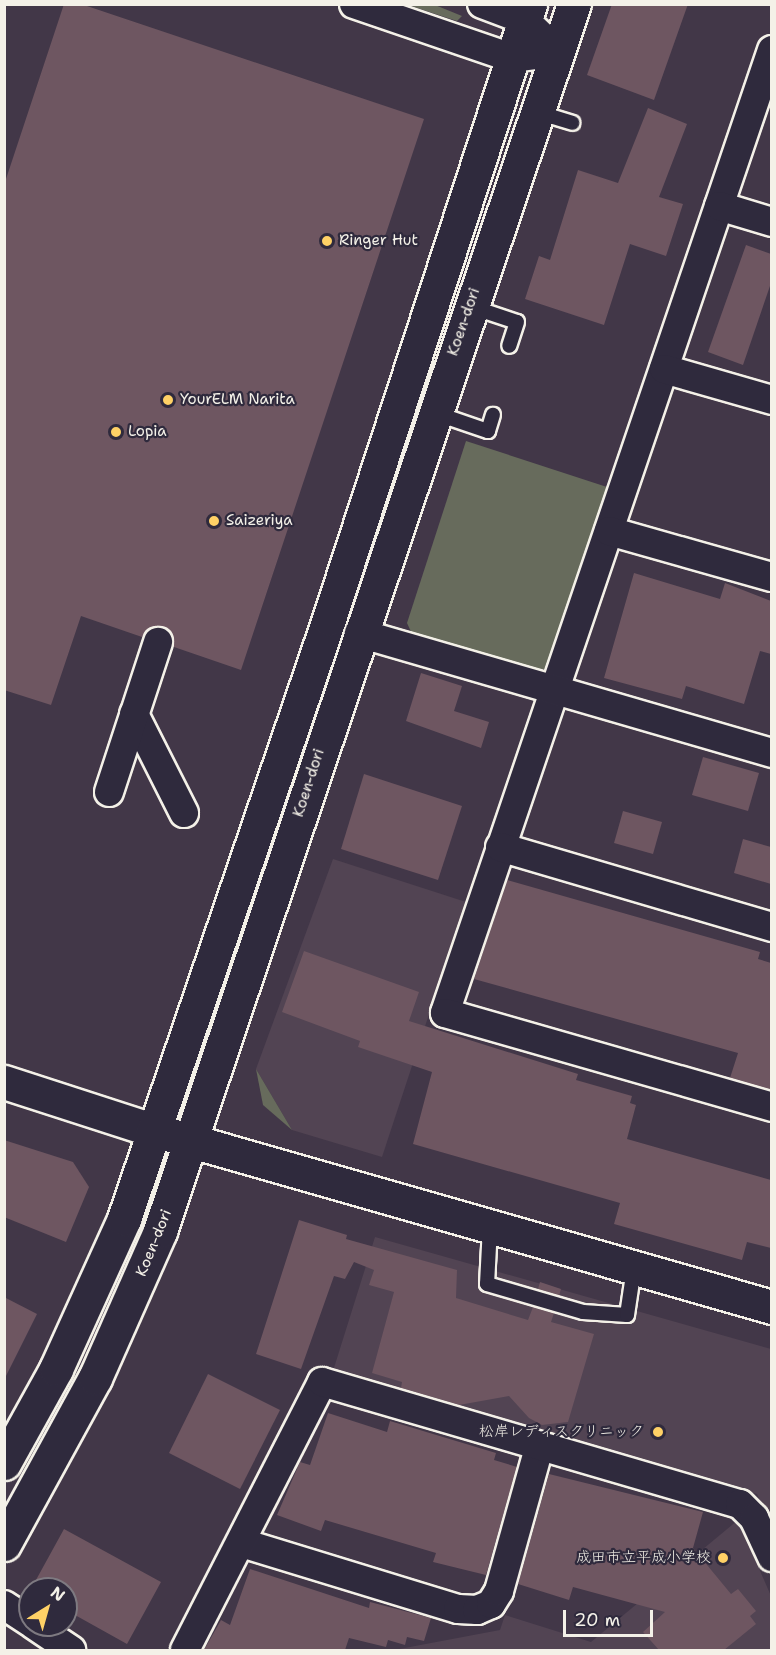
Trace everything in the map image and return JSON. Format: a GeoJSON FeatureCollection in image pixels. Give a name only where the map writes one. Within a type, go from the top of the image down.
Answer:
{"type":"FeatureCollection","features":[{"type":"Feature","properties":{"kind":"street"},"geometry":{"type":"LineString","coordinates":[[354,4],[512,58],[558,52]]}},
{"type":"Feature","properties":{"kind":"street"},"geometry":{"type":"LineString","coordinates":[[482,4],[527,12],[558,52]]}},
{"type":"Feature","properties":{"kind":"street","name":"Koen-dori"},"geometry":{"type":"LineString","coordinates":[[4,1544],[100,1368],[160,1231],[433,413],[574,4]]}},
{"type":"Feature","properties":{"kind":"street"},"geometry":{"type":"LineString","coordinates":[[4,1463],[56,1369],[124,1219],[329,619],[527,12]]}},
{"type":"Feature","properties":{"kind":"street"},"geometry":{"type":"LineString","coordinates":[[771,50],[557,689],[500,847],[445,1013],[771,1107]]}},
{"type":"Feature","properties":{"kind":"street"},"geometry":{"type":"LineString","coordinates":[[719,206],[771,222]]}},
{"type":"Feature","properties":{"kind":"street"},"geometry":{"type":"LineString","coordinates":[[664,369],[771,400]]}},
{"type":"Feature","properties":{"kind":"street"},"geometry":{"type":"LineString","coordinates":[[609,531],[771,577]]}},
{"type":"Feature","properties":{"kind":"street"},"geometry":{"type":"LineString","coordinates":[[359,633],[771,753]]}},
{"type":"Feature","properties":{"kind":"street"},"geometry":{"type":"LineString","coordinates":[[109,792],[158,642]]}},
{"type":"Feature","properties":{"kind":"street"},"geometry":{"type":"LineString","coordinates":[[134,714],[184,813]]}},
{"type":"Feature","properties":{"kind":"street"},"geometry":{"type":"LineString","coordinates":[[500,847],[771,927]]}},
{"type":"Feature","properties":{"kind":"street"},"geometry":{"type":"LineString","coordinates":[[4,1082],[190,1141],[771,1307]]}},
{"type":"Feature","properties":{"kind":"street"},"geometry":{"type":"LineString","coordinates":[[185,1650],[242,1543],[322,1382],[539,1448],[740,1504],[754,1518],[771,1557]]}},
{"type":"Feature","properties":{"kind":"street"},"geometry":{"type":"LineString","coordinates":[[242,1543],[458,1609],[477,1610],[491,1604],[499,1591],[539,1448]]}},
{"type":"Feature","properties":{"kind":"street"},"geometry":{"type":"LineString","coordinates":[[4,1605],[18,1614]]}},
{"type":"Feature","properties":{"kind":"street"},"geometry":{"type":"LineString","coordinates":[[52,1637],[71,1650]]}},
{"type":"Feature","properties":{"kind":"lane"},"geometry":{"type":"LineString","coordinates":[[537,112],[572,123]]}},
{"type":"Feature","properties":{"kind":"lane"},"geometry":{"type":"LineString","coordinates":[[470,306],[517,322],[510,346]]}},
{"type":"Feature","properties":{"kind":"lane"},"geometry":{"type":"LineString","coordinates":[[433,413],[488,431],[493,415]]}},
{"type":"Feature","properties":{"kind":"lane"},"geometry":{"type":"LineString","coordinates":[[490,1227],[487,1284],[583,1312],[627,1315],[634,1268]]}},
{"type":"Feature","properties":{"kind":"shaded area"},"geometry":{"type":"Polygon","coordinates":[[[333,859],[466,902],[382,1157],[292,1130],[256,1069],[333,859]]]}},
{"type":"Feature","properties":{"kind":"shaded area","name":"松岸レディスクリニック"},"geometry":{"type":"Polygon","coordinates":[[[375,1237],[771,1349],[771,1526],[757,1494],[333,1371],[375,1237]]]}},
{"type":"Feature","properties":{"kind":"shaded area","name":"成田市立平成小学校"},"geometry":{"type":"Polygon","coordinates":[[[738,1520],[771,1596],[771,1650],[394,1650],[500,1630],[505,1615],[591,1642],[738,1520]]]}},
{"type":"Feature","properties":{"kind":"green space"},"geometry":{"type":"Polygon","coordinates":[[[408,5],[435,5],[462,16],[457,21],[408,5]]]}},
{"type":"Feature","properties":{"kind":"green space"},"geometry":{"type":"Polygon","coordinates":[[[466,441],[610,488],[552,666],[539,671],[413,636],[407,623],[466,441]]]}},
{"type":"Feature","properties":{"kind":"green space"},"geometry":{"type":"Polygon","coordinates":[[[256,1069],[292,1130],[263,1105],[256,1069]]]}},
{"type":"Feature","properties":{"kind":"building","name":"YourELM Narita"},"geometry":{"type":"Polygon","coordinates":[[[64,4],[81,4],[424,119],[241,670],[174,647],[174,638],[164,627],[154,626],[142,637],[81,616],[51,705],[4,690],[4,185],[64,4]]]}},
{"type":"Feature","properties":{"kind":"building"},"geometry":{"type":"Polygon","coordinates":[[[612,4],[688,4],[654,100],[587,75],[612,4]]]}},
{"type":"Feature","properties":{"kind":"building"},"geometry":{"type":"Polygon","coordinates":[[[648,108],[687,124],[659,197],[683,204],[666,256],[630,244],[604,325],[525,299],[539,256],[550,260],[578,170],[618,183],[648,108]]]}},
{"type":"Feature","properties":{"kind":"building"},"geometry":{"type":"Polygon","coordinates":[[[746,245],[771,254],[771,283],[743,365],[708,352],[746,245]]]}},
{"type":"Feature","properties":{"kind":"building"},"geometry":{"type":"Polygon","coordinates":[[[634,573],[720,599],[725,583],[771,601],[771,654],[760,651],[744,704],[686,686],[682,699],[604,678],[634,573]]]}},
{"type":"Feature","properties":{"kind":"building"},"geometry":{"type":"Polygon","coordinates":[[[421,673],[462,686],[454,711],[489,722],[481,748],[406,721],[421,673]]]}},
{"type":"Feature","properties":{"kind":"building"},"geometry":{"type":"Polygon","coordinates":[[[703,757],[759,773],[748,811],[692,795],[703,757]]]}},
{"type":"Feature","properties":{"kind":"building"},"geometry":{"type":"Polygon","coordinates":[[[364,774],[462,806],[438,880],[341,849],[364,774]]]}},
{"type":"Feature","properties":{"kind":"building"},"geometry":{"type":"Polygon","coordinates":[[[623,811],[662,822],[653,854],[614,843],[623,811]]]}},
{"type":"Feature","properties":{"kind":"building"},"geometry":{"type":"Polygon","coordinates":[[[743,839],[771,847],[771,884],[734,873],[743,839]]]}},
{"type":"Feature","properties":{"kind":"building"},"geometry":{"type":"Polygon","coordinates":[[[507,880],[760,952],[758,959],[771,963],[771,1090],[730,1078],[738,1053],[474,979],[507,880]]]}},
{"type":"Feature","properties":{"kind":"building"},"geometry":{"type":"Polygon","coordinates":[[[304,951],[419,992],[409,1021],[578,1074],[576,1080],[632,1096],[630,1103],[636,1105],[627,1139],[771,1180],[771,1248],[747,1242],[742,1260],[614,1224],[620,1203],[413,1144],[432,1072],[358,1047],[360,1041],[282,1012],[304,951]]]}},
{"type":"Feature","properties":{"kind":"building"},"geometry":{"type":"Polygon","coordinates":[[[4,1140],[73,1162],[89,1187],[66,1242],[4,1217],[4,1140]]]}},
{"type":"Feature","properties":{"kind":"building"},"geometry":{"type":"Polygon","coordinates":[[[299,1220],[347,1235],[346,1239],[457,1270],[456,1298],[528,1320],[533,1307],[554,1313],[551,1322],[594,1334],[568,1422],[542,1425],[529,1418],[509,1396],[459,1405],[401,1388],[402,1382],[372,1373],[394,1292],[369,1285],[374,1270],[354,1262],[345,1279],[334,1276],[301,1369],[256,1354],[299,1220]]]}},
{"type":"Feature","properties":{"kind":"building"},"geometry":{"type":"Polygon","coordinates":[[[540,1282],[561,1289],[559,1296],[538,1289],[540,1282]]]}},
{"type":"Feature","properties":{"kind":"building"},"geometry":{"type":"Polygon","coordinates":[[[4,1297],[37,1314],[4,1380],[4,1297]]]}},
{"type":"Feature","properties":{"kind":"building"},"geometry":{"type":"Polygon","coordinates":[[[208,1374],[280,1410],[240,1489],[169,1453],[208,1374]]]}},
{"type":"Feature","properties":{"kind":"building"},"geometry":{"type":"Polygon","coordinates":[[[328,1413],[387,1432],[390,1421],[496,1453],[494,1460],[517,1467],[486,1575],[433,1562],[436,1553],[325,1520],[321,1531],[277,1515],[300,1462],[310,1465],[328,1413]]]}},
{"type":"Feature","properties":{"kind":"building"},"geometry":{"type":"Polygon","coordinates":[[[549,1474],[703,1512],[693,1548],[731,1594],[738,1589],[756,1611],[750,1616],[756,1624],[724,1650],[659,1650],[643,1632],[665,1612],[573,1587],[569,1600],[518,1584],[549,1474]]]}},
{"type":"Feature","properties":{"kind":"building"},"geometry":{"type":"Polygon","coordinates":[[[64,1529],[161,1582],[127,1644],[78,1617],[78,1577],[38,1577],[64,1529]]]}},
{"type":"Feature","properties":{"kind":"building"},"geometry":{"type":"Polygon","coordinates":[[[250,1569],[369,1608],[370,1602],[431,1618],[424,1641],[407,1637],[405,1645],[388,1640],[386,1647],[349,1638],[345,1650],[204,1650],[221,1620],[230,1625],[250,1569]]]}},
{"type":"Feature","properties":{"kind":"place","name":"Ringer Hut"},"geometry":{"type":"Point","coordinates":[327,241]}},
{"type":"Feature","properties":{"kind":"place","name":"YourELM Narita"},"geometry":{"type":"Point","coordinates":[168,400]}},
{"type":"Feature","properties":{"kind":"place","name":"Lopia"},"geometry":{"type":"Point","coordinates":[116,432]}},
{"type":"Feature","properties":{"kind":"place","name":"Saizeriya"},"geometry":{"type":"Point","coordinates":[214,521]}},
{"type":"Feature","properties":{"kind":"place","name":"松岸レディスクリニック"},"geometry":{"type":"Point","coordinates":[658,1432]}},
{"type":"Feature","properties":{"kind":"place","name":"成田市立平成小学校"},"geometry":{"type":"Point","coordinates":[723,1558]}}]}
